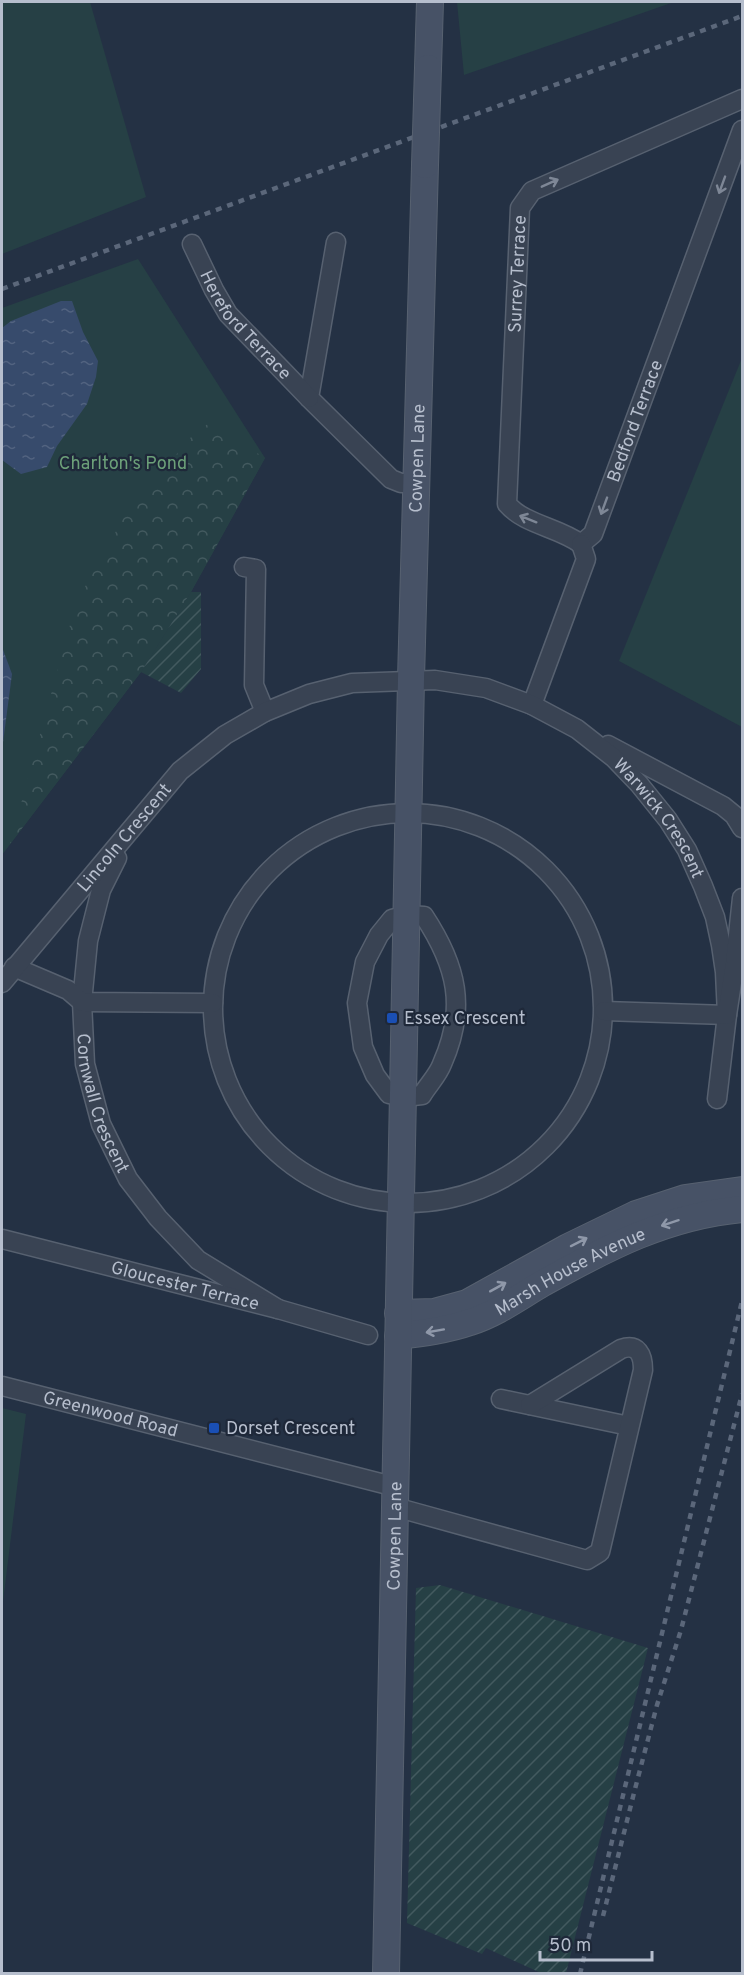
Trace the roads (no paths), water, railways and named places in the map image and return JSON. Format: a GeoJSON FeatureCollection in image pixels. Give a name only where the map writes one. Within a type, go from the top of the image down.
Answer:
{"type":"FeatureCollection","features":[{"type":"Feature","properties":{"kind":"street","name":"Cowpen Lane"},"geometry":{"type":"LineString","coordinates":[[386,1974],[411,679],[430,2]]}},
{"type":"Feature","properties":{"kind":"street","name":"Surrey Terrace"},"geometry":{"type":"LineString","coordinates":[[581,544],[571,536],[515,514],[507,504],[520,208],[532,191],[742,101]]}},
{"type":"Feature","properties":{"kind":"street","name":"Bedford Terrace"},"geometry":{"type":"LineString","coordinates":[[581,544],[594,534],[742,130]]}},
{"type":"Feature","properties":{"kind":"street","name":"Hereford Terrace"},"geometry":{"type":"LineString","coordinates":[[309,398],[336,242]]}},
{"type":"Feature","properties":{"kind":"street","name":"Hereford Terrace"},"geometry":{"type":"LineString","coordinates":[[192,244],[213,290],[228,314],[391,479],[401,483],[417,483]]}},
{"type":"Feature","properties":{"kind":"street"},"geometry":{"type":"LineString","coordinates":[[532,705],[586,559],[581,544]]}},
{"type":"Feature","properties":{"kind":"street"},"geometry":{"type":"LineString","coordinates":[[244,567],[256,569],[254,685],[265,712]]}},
{"type":"Feature","properties":{"kind":"street","name":"Warwick Crescent"},"geometry":{"type":"LineString","coordinates":[[411,679],[435,680],[486,688],[532,705],[577,729],[614,758],[668,820],[687,850],[715,916],[725,972],[727,1015],[717,1099]]}},
{"type":"Feature","properties":{"kind":"street","name":"Lincoln Crescent"},"geometry":{"type":"LineString","coordinates":[[2,983],[180,771],[225,735],[265,712],[309,694],[352,683],[411,679]]}},
{"type":"Feature","properties":{"kind":"street"},"geometry":{"type":"LineString","coordinates":[[577,729],[723,806],[734,815],[742,828]]}},
{"type":"Feature","properties":{"kind":"street"},"geometry":{"type":"LineString","coordinates":[[386,813],[409,813],[439,814],[471,821],[518,846],[542,867],[578,912],[591,941],[598,966],[604,1011],[601,1038],[594,1066],[571,1117],[552,1141],[501,1181],[474,1193],[448,1201],[402,1204],[344,1192],[306,1174],[268,1145],[243,1114],[222,1069],[214,1032],[213,1003],[215,968],[227,930],[248,892],[274,862],[307,838],[339,825],[386,813]]}},
{"type":"Feature","properties":{"kind":"street","name":"Cornwall Crescent"},"geometry":{"type":"LineString","coordinates":[[129,832],[100,890],[88,941],[82,1002],[85,1064],[101,1124],[128,1179],[158,1218],[198,1260],[278,1309]]}},
{"type":"Feature","properties":{"kind":"street"},"geometry":{"type":"LineString","coordinates":[[604,1011],[727,1015],[742,898]]}},
{"type":"Feature","properties":{"kind":"street"},"geometry":{"type":"LineString","coordinates":[[407,915],[424,916],[441,941],[450,965],[456,994],[454,1030],[442,1066],[422,1095],[404,1097],[390,1094],[375,1075],[363,1047],[357,1003],[365,962],[379,935],[392,919],[407,915]]}},
{"type":"Feature","properties":{"kind":"street"},"geometry":{"type":"LineString","coordinates":[[14,967],[68,990],[82,1002],[213,1003]]}},
{"type":"Feature","properties":{"kind":"street","name":"Marsh House Avenue"},"geometry":{"type":"LineString","coordinates":[[398,1324],[467,1303],[568,1247],[636,1214],[685,1198],[735,1200]]}},
{"type":"Feature","properties":{"kind":"street","name":"Gloucester Terrace"},"geometry":{"type":"LineString","coordinates":[[2,1239],[278,1309],[368,1335]]}},
{"type":"Feature","properties":{"kind":"street"},"geometry":{"type":"LineString","coordinates":[[184,1286],[198,1260]]}},
{"type":"Feature","properties":{"kind":"street"},"geometry":{"type":"LineString","coordinates":[[396,1497],[588,1560],[600,1552],[643,1370],[643,1357],[636,1349],[628,1346],[530,1405]]}},
{"type":"Feature","properties":{"kind":"street","name":"Greenwood Road"},"geometry":{"type":"LineString","coordinates":[[2,1386],[396,1497]]}},
{"type":"Feature","properties":{"kind":"street"},"geometry":{"type":"LineString","coordinates":[[501,1399],[630,1426]]}},
{"type":"Feature","properties":{"kind":"water","name":"Charlton's Pond"},"geometry":{"type":"Polygon","coordinates":[[[61,301],[72,301],[83,332],[98,361],[96,377],[87,404],[57,446],[47,467],[21,474],[2,460],[2,328],[11,321],[61,301]]]}},
{"type":"Feature","properties":{"kind":"water"},"geometry":{"type":"Polygon","coordinates":[[[2,647],[12,674],[2,750],[2,647]]]}},
{"type":"Feature","properties":{"kind":"railway"},"geometry":{"type":"LineString","coordinates":[[2,289],[742,16]]}},
{"type":"Feature","properties":{"kind":"railway"},"geometry":{"type":"LineString","coordinates":[[580,1974],[742,1301]]}},
{"type":"Feature","properties":{"kind":"railway"},"geometry":{"type":"LineString","coordinates":[[603,1916],[657,1705],[681,1630],[742,1394]]}},
{"type":"Feature","properties":{"kind":"place","name":"Essex Crescent"},"geometry":{"type":"Point","coordinates":[392,1018]}},
{"type":"Feature","properties":{"kind":"place","name":"Dorset Crescent"},"geometry":{"type":"Point","coordinates":[214,1428]}}]}
